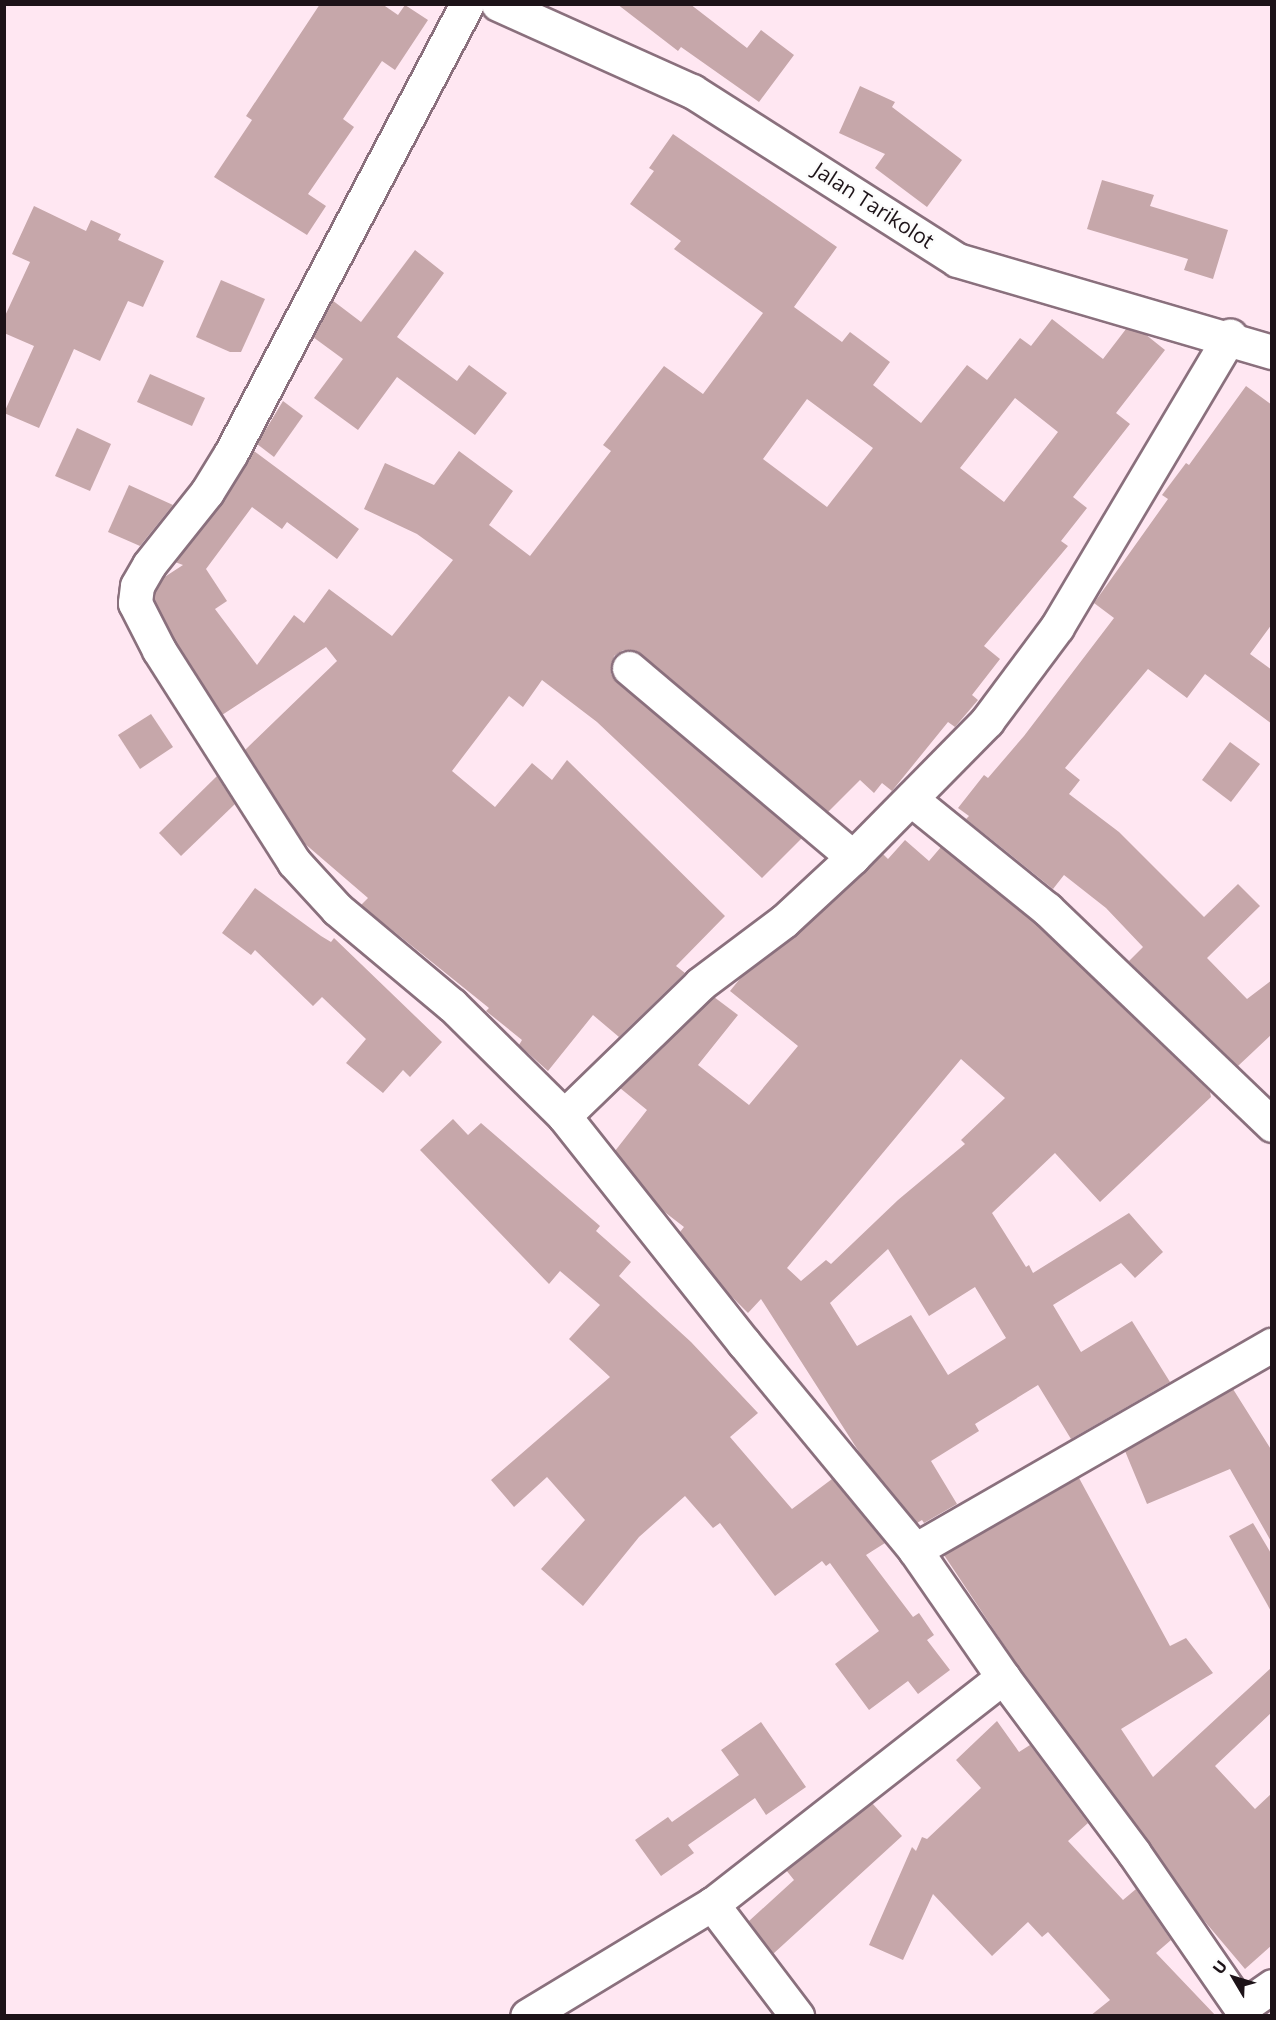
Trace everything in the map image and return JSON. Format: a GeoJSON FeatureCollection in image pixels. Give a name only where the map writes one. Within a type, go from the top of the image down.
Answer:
{"type":"FeatureCollection","features":[{"type":"Feature","properties":{"kind":"street"},"geometry":{"type":"LineString","coordinates":[[467,4],[231,453],[207,492],[149,565],[137,586],[135,603],[159,650],[294,862],[337,909],[452,1005],[564,1116],[744,1343],[915,1550],[1003,1677],[1134,1853],[1244,2012],[1272,1986]]}},
{"type":"Feature","properties":{"kind":"street","name":"Jalan Tarikolot"},"geometry":{"type":"LineString","coordinates":[[498,4],[692,91],[957,260],[1230,336],[1272,352]]}},
{"type":"Feature","properties":{"kind":"street"},"geometry":{"type":"LineString","coordinates":[[564,1116],[700,984],[784,921],[853,857],[987,721],[1057,627],[1230,336]]}},
{"type":"Feature","properties":{"kind":"street"},"geometry":{"type":"LineString","coordinates":[[629,668],[853,857]]}},
{"type":"Feature","properties":{"kind":"street"},"geometry":{"type":"LineString","coordinates":[[911,799],[1047,909],[1272,1125]]}},
{"type":"Feature","properties":{"kind":"street"},"geometry":{"type":"LineString","coordinates":[[915,1550],[1272,1345]]}},
{"type":"Feature","properties":{"kind":"street"},"geometry":{"type":"LineString","coordinates":[[527,2016],[712,1904],[1003,1677]]}},
{"type":"Feature","properties":{"kind":"street"},"geometry":{"type":"LineString","coordinates":[[712,1904],[797,2016]]}},
{"type":"Feature","properties":{"kind":"building"},"geometry":{"type":"Polygon","coordinates":[[[320,4],[382,4],[398,15],[405,5],[428,20],[395,70],[382,61],[343,119],[354,127],[308,194],[326,206],[307,235],[214,177],[252,120],[246,116],[320,4]]]}},
{"type":"Feature","properties":{"kind":"building"},"geometry":{"type":"Polygon","coordinates":[[[617,4],[690,4],[747,48],[761,30],[794,55],[759,102],[681,47],[678,51],[617,4]]]}},
{"type":"Feature","properties":{"kind":"building"},"geometry":{"type":"Polygon","coordinates":[[[860,86],[895,102],[892,107],[962,160],[927,207],[875,168],[885,154],[839,133],[860,86]]]}},
{"type":"Feature","properties":{"kind":"building"},"geometry":{"type":"Polygon","coordinates":[[[673,134],[837,247],[794,307],[842,342],[850,332],[890,362],[873,385],[921,423],[967,365],[987,380],[1020,338],[1031,346],[1052,319],[1103,359],[1126,329],[1145,334],[1165,350],[1116,413],[1130,424],[1073,497],[1087,508],[1061,541],[1068,546],[984,646],[1000,659],[972,695],[978,700],[955,727],[948,722],[892,791],[882,783],[874,793],[860,780],[828,812],[641,654],[623,650],[614,656],[611,674],[617,682],[802,838],[762,878],[597,722],[542,680],[523,707],[509,696],[452,771],[495,807],[532,763],[552,780],[567,760],[725,916],[676,966],[685,973],[619,1037],[593,1015],[548,1071],[519,1045],[522,1040],[486,1011],[489,1008],[361,905],[368,898],[304,843],[245,750],[337,661],[326,647],[222,715],[175,641],[154,600],[155,592],[163,578],[183,565],[175,562],[222,504],[254,451],[359,529],[337,559],[287,522],[282,529],[252,507],[206,569],[227,601],[215,609],[257,665],[294,615],[304,623],[329,589],[392,636],[453,560],[417,534],[364,509],[385,463],[434,485],[459,451],[513,491],[489,525],[530,556],[611,451],[603,445],[664,366],[703,394],[763,313],[674,249],[681,241],[630,204],[654,171],[649,168],[673,134]],[[1015,398],[960,468],[1004,502],[1058,432],[1015,398]],[[807,399],[763,459],[827,507],[873,448],[807,399]]]}},
{"type":"Feature","properties":{"kind":"building"},"geometry":{"type":"Polygon","coordinates":[[[1102,180],[1154,195],[1150,206],[1228,230],[1213,279],[1184,270],[1188,259],[1087,229],[1102,180]]]}},
{"type":"Feature","properties":{"kind":"building"},"geometry":{"type":"Polygon","coordinates":[[[34,206],[86,231],[91,220],[121,234],[118,240],[164,261],[143,307],[128,301],[100,361],[74,349],[39,428],[4,413],[34,346],[4,333],[4,318],[30,262],[12,254],[34,206]]]}},
{"type":"Feature","properties":{"kind":"building"},"geometry":{"type":"Polygon","coordinates":[[[415,250],[444,273],[397,337],[457,381],[469,365],[507,393],[475,435],[397,377],[358,430],[314,398],[343,359],[313,337],[332,300],[361,322],[415,250]]]}},
{"type":"Feature","properties":{"kind":"building"},"geometry":{"type":"Polygon","coordinates":[[[221,280],[265,299],[241,352],[230,352],[196,337],[221,280]]]}},
{"type":"Feature","properties":{"kind":"building"},"geometry":{"type":"Polygon","coordinates":[[[150,374],[205,398],[192,426],[137,402],[150,374]]]}},
{"type":"Feature","properties":{"kind":"building"},"geometry":{"type":"Polygon","coordinates":[[[1246,386],[1272,405],[1272,624],[1250,654],[1272,670],[1272,724],[1205,674],[1187,698],[1148,669],[1065,768],[1080,780],[1069,794],[1119,832],[1204,917],[1238,884],[1260,906],[1207,958],[1247,999],[1272,980],[1272,1034],[1238,1066],[1129,961],[1143,947],[1106,908],[1064,875],[1053,889],[966,819],[969,816],[958,808],[984,775],[988,778],[1024,736],[1114,618],[1094,603],[1168,499],[1162,495],[1186,463],[1189,465],[1246,386]]]}},
{"type":"Feature","properties":{"kind":"building"},"geometry":{"type":"Polygon","coordinates":[[[283,401],[303,416],[274,457],[257,444],[283,401]]]}},
{"type":"Feature","properties":{"kind":"building"},"geometry":{"type":"Polygon","coordinates":[[[77,428],[111,444],[90,491],[55,476],[77,428]]]}},
{"type":"Feature","properties":{"kind":"building"},"geometry":{"type":"Polygon","coordinates":[[[129,485],[173,505],[140,546],[108,532],[129,485]]]}},
{"type":"Feature","properties":{"kind":"building"},"geometry":{"type":"Polygon","coordinates":[[[151,714],[173,747],[140,769],[118,735],[151,714]]]}},
{"type":"Feature","properties":{"kind":"building"},"geometry":{"type":"Polygon","coordinates":[[[1230,742],[1260,764],[1231,802],[1202,780],[1230,742]]]}},
{"type":"Feature","properties":{"kind":"building"},"geometry":{"type":"Polygon","coordinates":[[[217,776],[235,804],[181,856],[159,833],[217,776]]]}},
{"type":"Feature","properties":{"kind":"building"},"geometry":{"type":"Polygon","coordinates":[[[905,840],[929,861],[941,847],[1035,923],[1210,1092],[1211,1097],[1100,1202],[1055,1153],[992,1213],[1026,1267],[1029,1265],[1033,1273],[1129,1213],[1163,1252],[1135,1278],[1121,1263],[1053,1305],[1081,1352],[1132,1321],[1170,1382],[1071,1439],[1038,1385],[975,1424],[979,1431],[931,1461],[957,1504],[924,1523],[922,1520],[917,1523],[861,1455],[761,1299],[748,1313],[729,1294],[680,1232],[684,1227],[662,1210],[615,1151],[647,1110],[620,1088],[714,997],[738,1015],[698,1065],[749,1105],[798,1046],[730,991],[743,975],[797,935],[883,854],[888,859],[905,840]],[[961,1059],[787,1268],[801,1281],[826,1260],[831,1264],[898,1200],[965,1144],[961,1140],[1005,1098],[961,1059]],[[888,1249],[830,1303],[857,1346],[911,1315],[948,1375],[1006,1338],[975,1287],[929,1316],[888,1249]]]}},
{"type":"Feature","properties":{"kind":"building"},"geometry":{"type":"Polygon","coordinates":[[[255,888],[321,936],[331,942],[334,938],[442,1042],[410,1077],[403,1070],[383,1093],[346,1063],[366,1039],[322,997],[313,1006],[255,950],[251,955],[222,933],[255,888]]]}},
{"type":"Feature","properties":{"kind":"building"},"geometry":{"type":"Polygon","coordinates":[[[453,1119],[468,1135],[481,1123],[600,1226],[596,1231],[631,1262],[619,1276],[691,1342],[758,1413],[730,1437],[792,1509],[832,1479],[885,1543],[866,1555],[913,1617],[919,1613],[934,1635],[927,1640],[950,1670],[918,1694],[908,1681],[869,1710],[835,1664],[879,1631],[830,1563],[826,1566],[822,1561],[775,1596],[720,1523],[713,1528],[685,1496],[639,1537],[583,1606],[541,1569],[585,1520],[547,1477],[514,1507],[491,1480],[610,1377],[569,1339],[600,1305],[560,1271],[549,1284],[420,1150],[453,1119]]]}},
{"type":"Feature","properties":{"kind":"building"},"geometry":{"type":"Polygon","coordinates":[[[1233,1389],[1272,1451],[1272,1543],[1230,1469],[1147,1504],[1125,1451],[1233,1389]]]}},
{"type":"Feature","properties":{"kind":"building"},"geometry":{"type":"Polygon","coordinates":[[[1079,1478],[1170,1646],[1186,1638],[1213,1673],[1121,1729],[1153,1777],[1272,1667],[1272,1712],[1215,1766],[1255,1809],[1272,1793],[1272,1945],[1245,1969],[1201,1917],[1018,1666],[944,1555],[1079,1478]]]}},
{"type":"Feature","properties":{"kind":"building"},"geometry":{"type":"Polygon","coordinates":[[[1253,1523],[1272,1555],[1272,1613],[1229,1536],[1253,1523]]]}},
{"type":"Feature","properties":{"kind":"building"},"geometry":{"type":"Polygon","coordinates":[[[997,1721],[1019,1752],[1030,1745],[1088,1823],[1068,1841],[1123,1900],[1136,1889],[1171,1940],[1156,1953],[1216,2016],[1090,2016],[1110,2000],[1048,1932],[1042,1937],[1028,1922],[992,1956],[933,1894],[903,1960],[869,1945],[912,1847],[916,1851],[922,1837],[927,1839],[981,1788],[956,1760],[997,1721]]]}},
{"type":"Feature","properties":{"kind":"building"},"geometry":{"type":"Polygon","coordinates":[[[761,1722],[806,1787],[766,1815],[755,1798],[688,1845],[694,1853],[661,1876],[635,1840],[668,1817],[672,1822],[739,1775],[721,1750],[761,1722]]]}},
{"type":"Feature","properties":{"kind":"building"},"geometry":{"type":"Polygon","coordinates":[[[872,1803],[902,1836],[773,1954],[749,1921],[794,1880],[786,1870],[872,1803]]]}}]}
